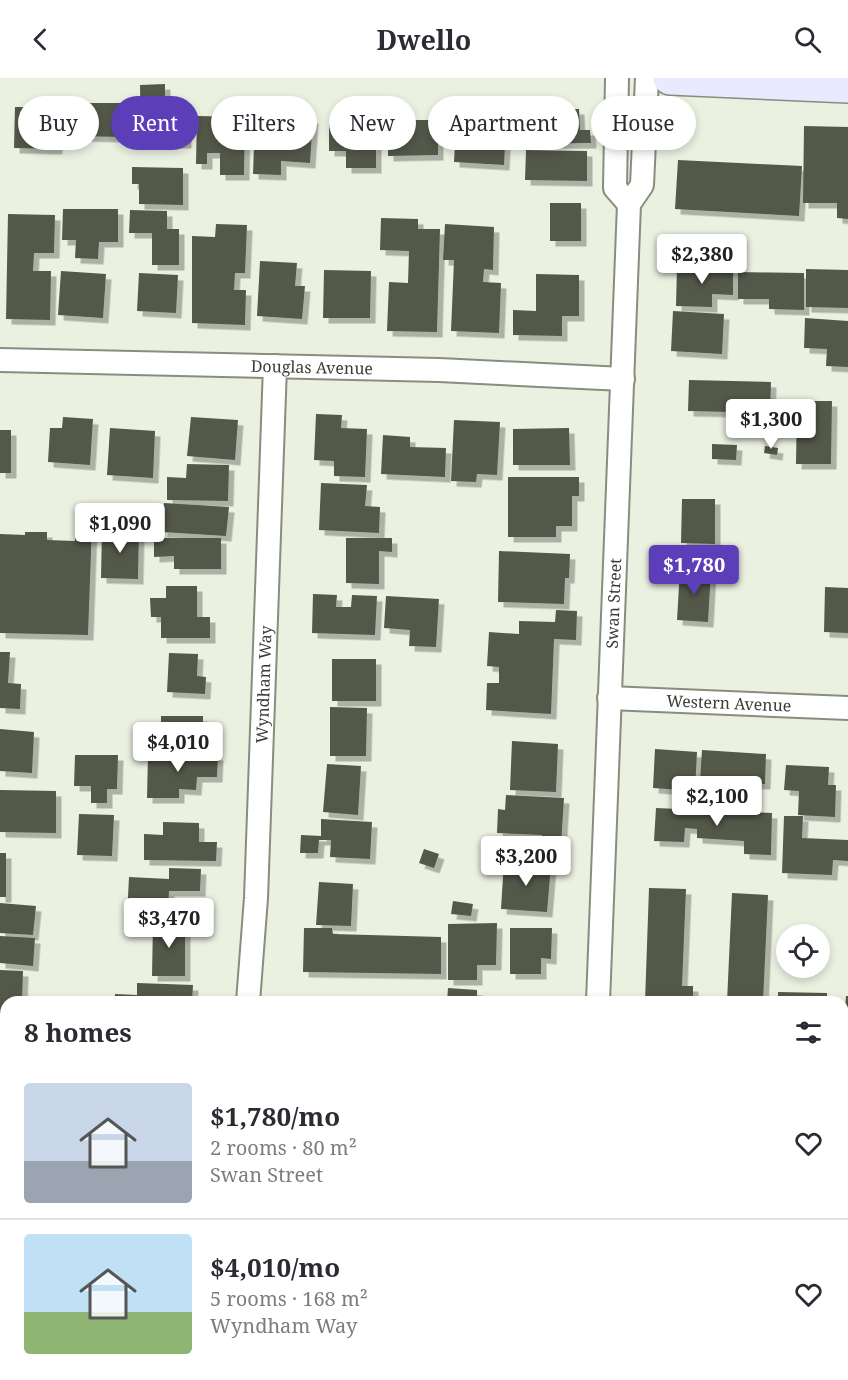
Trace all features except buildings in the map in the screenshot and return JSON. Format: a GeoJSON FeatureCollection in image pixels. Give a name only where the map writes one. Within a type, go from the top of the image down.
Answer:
{"type":"FeatureCollection","features":[{"type":"Feature","properties":{"kind":"main road"},"geometry":{"type":"LineString","coordinates":[[670,78],[848,86]]}},
{"type":"Feature","properties":{"kind":"street"},"geometry":{"type":"LineString","coordinates":[[617,78],[615,188],[629,204]]}},
{"type":"Feature","properties":{"kind":"street","name":"Swan Street"},"geometry":{"type":"LineString","coordinates":[[598,996],[629,204],[642,184],[647,78]]}},
{"type":"Feature","properties":{"kind":"street","name":"Douglas Avenue"},"geometry":{"type":"LineString","coordinates":[[0,360],[439,370],[622,379]]}},
{"type":"Feature","properties":{"kind":"street","name":"Wyndham Way"},"geometry":{"type":"LineString","coordinates":[[248,996],[256,898],[275,366]]}},
{"type":"Feature","properties":{"kind":"street","name":"Western Avenue"},"geometry":{"type":"LineString","coordinates":[[609,698],[848,708]]}}]}
